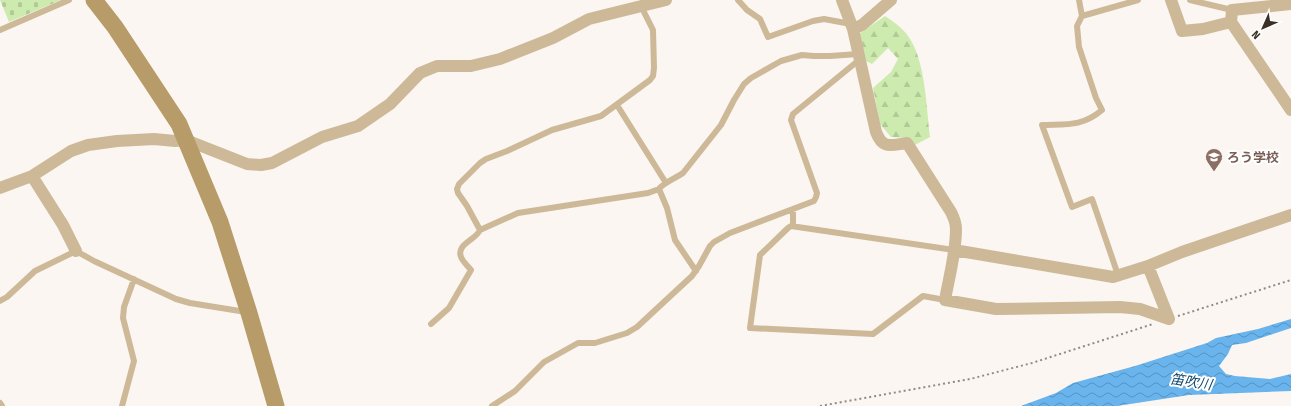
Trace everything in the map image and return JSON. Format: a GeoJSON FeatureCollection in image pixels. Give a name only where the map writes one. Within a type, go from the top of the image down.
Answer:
{"type":"FeatureCollection","features":[{"type":"Feature","properties":{"kind":"street"},"geometry":{"type":"LineString","coordinates":[[94,0],[115,27],[179,124],[220,222],[250,313],[276,406]]}},
{"type":"Feature","properties":{"kind":"street"},"geometry":{"type":"LineString","coordinates":[[0,188],[32,176],[72,151],[88,145],[124,140],[186,140],[247,164],[261,165],[272,162],[322,137],[358,126],[390,104],[420,74],[437,66],[472,66],[500,59],[553,38],[589,19],[666,0]]}},
{"type":"Feature","properties":{"kind":"street"},"geometry":{"type":"LineString","coordinates":[[842,0],[852,26],[858,57],[879,140],[883,144],[888,145],[907,143],[951,212],[955,221],[956,229],[954,250],[944,300],[996,309],[1120,307],[1140,309],[1169,319]]}},
{"type":"Feature","properties":{"kind":"street"},"geometry":{"type":"LineString","coordinates":[[852,26],[862,25],[891,0]]}},
{"type":"Feature","properties":{"kind":"street"},"geometry":{"type":"LineString","coordinates":[[1171,0],[1182,31],[1203,29],[1231,16],[1291,4]]}},
{"type":"Feature","properties":{"kind":"street"},"geometry":{"type":"LineString","coordinates":[[1231,16],[1291,110]]}},
{"type":"Feature","properties":{"kind":"street"},"geometry":{"type":"LineString","coordinates":[[32,176],[63,225],[76,251]]}},
{"type":"Feature","properties":{"kind":"street"},"geometry":{"type":"LineString","coordinates":[[954,250],[1113,277],[1291,215]]}},
{"type":"Feature","properties":{"kind":"street"},"geometry":{"type":"LineString","coordinates":[[1148,266],[1169,319]]}},
{"type":"Feature","properties":{"kind":"lane"},"geometry":{"type":"LineString","coordinates":[[0,30],[68,0]]}},
{"type":"Feature","properties":{"kind":"lane"},"geometry":{"type":"LineString","coordinates":[[738,0],[747,10],[760,19],[768,36],[813,21],[824,19],[852,26]]}},
{"type":"Feature","properties":{"kind":"lane"},"geometry":{"type":"LineString","coordinates":[[1079,0],[1082,16],[1077,26],[1079,48],[1096,98],[1102,110],[1093,118],[1076,124],[1042,125],[1072,207],[1092,199],[1118,275]]}},
{"type":"Feature","properties":{"kind":"lane"},"geometry":{"type":"LineString","coordinates":[[1082,16],[1138,0]]}},
{"type":"Feature","properties":{"kind":"lane"},"geometry":{"type":"LineString","coordinates":[[1190,0],[1231,16]]}},
{"type":"Feature","properties":{"kind":"lane"},"geometry":{"type":"LineString","coordinates":[[480,230],[457,189],[459,184],[469,176],[480,163],[552,130],[601,116],[650,80],[653,76],[653,30],[641,6]]}},
{"type":"Feature","properties":{"kind":"lane"},"geometry":{"type":"LineString","coordinates":[[431,324],[449,308],[471,270],[461,256],[461,251],[464,244],[474,238],[480,230],[518,212],[648,193],[659,189],[661,185],[683,173],[721,125],[744,84],[751,78],[781,61],[802,55],[858,57]]}},
{"type":"Feature","properties":{"kind":"lane"},"geometry":{"type":"LineString","coordinates":[[492,406],[515,391],[544,362],[578,343],[595,343],[627,333],[637,328],[696,271],[710,246],[714,242],[730,233],[814,201],[817,193],[791,120],[794,114],[858,57]]}},
{"type":"Feature","properties":{"kind":"lane"},"geometry":{"type":"LineString","coordinates":[[617,105],[666,183]]}},
{"type":"Feature","properties":{"kind":"lane"},"geometry":{"type":"LineString","coordinates":[[659,189],[667,208],[675,240],[696,271]]}},
{"type":"Feature","properties":{"kind":"lane"},"geometry":{"type":"LineString","coordinates":[[793,226],[794,209]]}},
{"type":"Feature","properties":{"kind":"lane"},"geometry":{"type":"LineString","coordinates":[[944,300],[923,296],[873,334],[750,328],[760,255],[788,228],[793,226],[954,250]]}},
{"type":"Feature","properties":{"kind":"lane"},"geometry":{"type":"LineString","coordinates":[[0,301],[7,297],[35,271],[76,251],[94,261],[176,299],[190,303],[250,313]]}},
{"type":"Feature","properties":{"kind":"lane"},"geometry":{"type":"LineString","coordinates":[[122,406],[134,361],[123,318],[124,307],[134,279]]}},
{"type":"Feature","properties":{"kind":"path"},"geometry":{"type":"LineString","coordinates":[[820,406],[970,379],[1032,363],[1291,280]]}},
{"type":"Feature","properties":{"kind":"green space"},"geometry":{"type":"Polygon","coordinates":[[[0,0],[61,0],[9,22],[0,0]]]}},
{"type":"Feature","properties":{"kind":"green space"},"geometry":{"type":"Polygon","coordinates":[[[885,16],[900,27],[910,39],[916,51],[924,80],[930,137],[913,146],[909,138],[891,137],[880,124],[873,88],[891,72],[898,59],[888,48],[872,64],[866,61],[859,34],[885,16]]]}},
{"type":"Feature","properties":{"kind":"water","name":"笛吹川"},"geometry":{"type":"Polygon","coordinates":[[[1291,319],[1291,328],[1246,343],[1232,345],[1228,354],[1219,366],[1226,374],[1235,376],[1270,379],[1291,374],[1291,391],[1189,395],[1117,406],[1021,406],[1056,393],[1073,383],[1135,366],[1207,343],[1216,338],[1258,329],[1291,319]]]}},
{"type":"Feature","properties":{"kind":"place","name":"ろう学校"},"geometry":{"type":"Point","coordinates":[1214,172]}}]}
